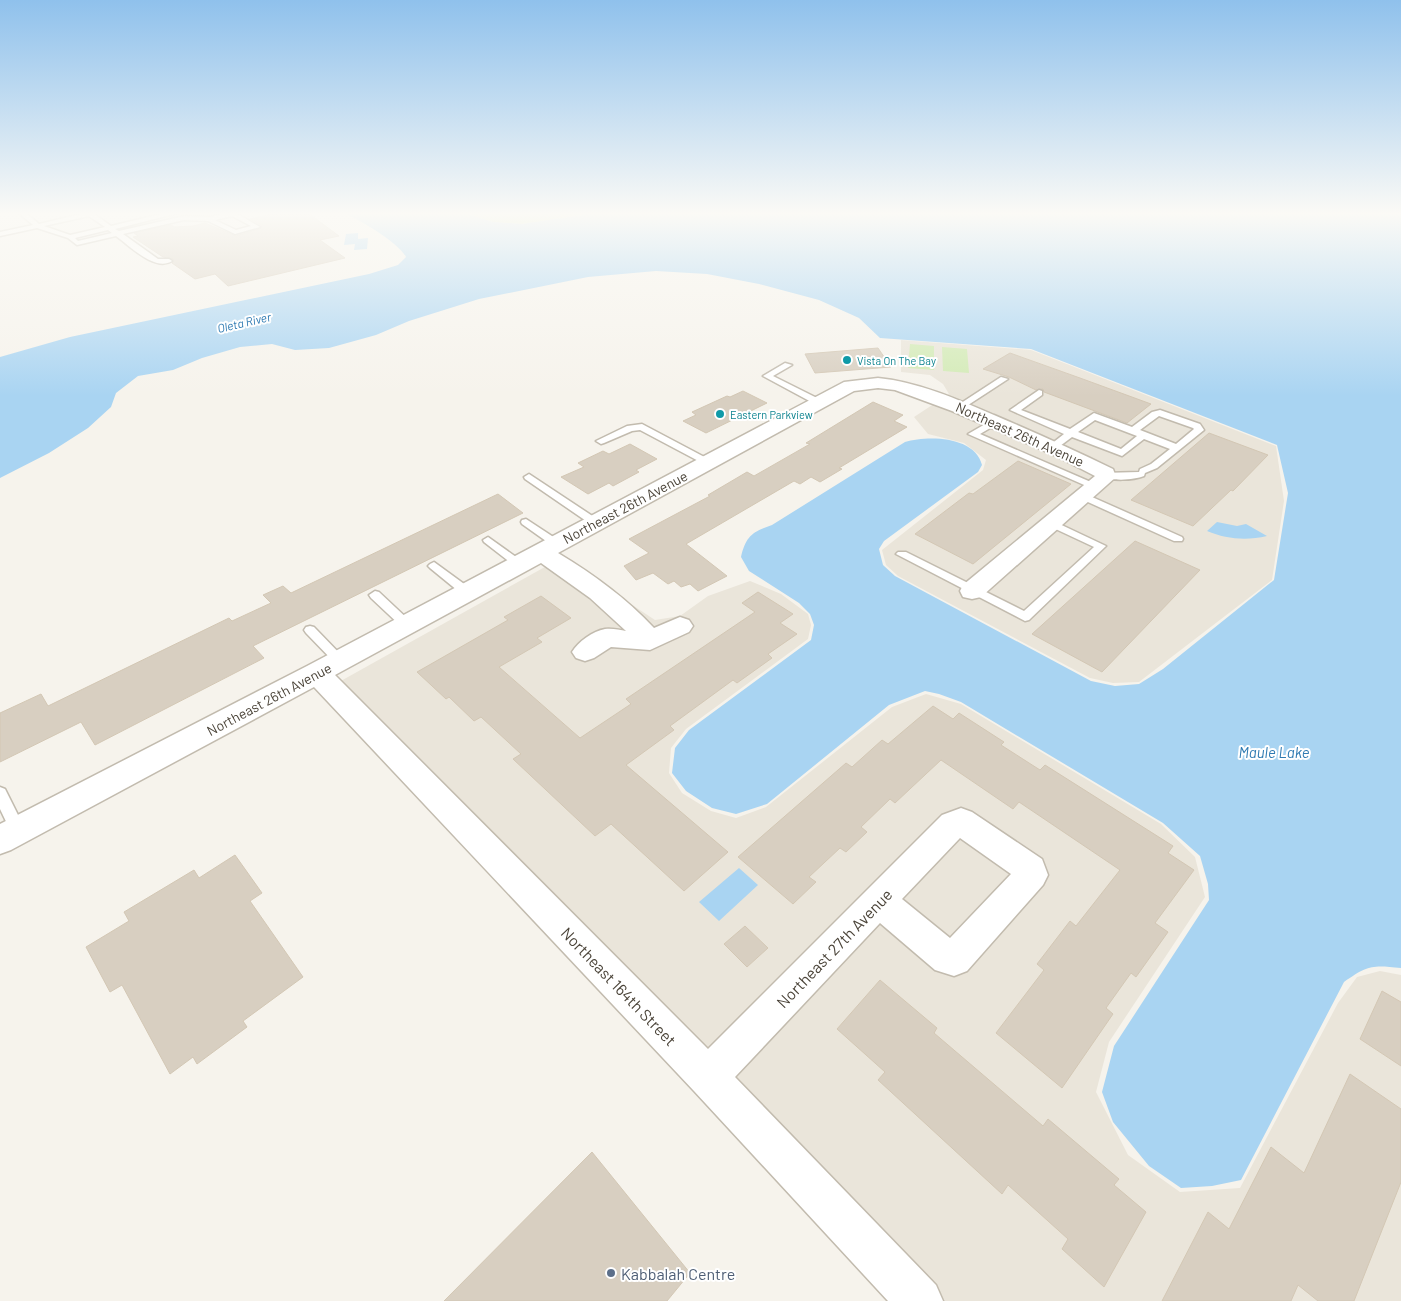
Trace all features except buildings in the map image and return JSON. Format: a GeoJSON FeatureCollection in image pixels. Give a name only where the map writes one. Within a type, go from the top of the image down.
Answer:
{"type":"FeatureCollection","features":[{"type":"Feature","properties":{"kind":"street","name":"Northeast 26th Avenue"},"geometry":{"type":"LineString","coordinates":[[9,836],[850,386],[878,383],[898,385],[960,407],[1106,472],[1094,486]]}},
{"type":"Feature","properties":{"kind":"street"},"geometry":{"type":"LineString","coordinates":[[972,591],[1094,486]]}},
{"type":"Feature","properties":{"kind":"street"},"geometry":{"type":"LineString","coordinates":[[549,548],[584,580],[633,620],[650,640]]}},
{"type":"Feature","properties":{"kind":"street"},"geometry":{"type":"LineString","coordinates":[[585,652],[606,638],[650,640],[680,626]]}},
{"type":"Feature","properties":{"kind":"street","name":"Northeast 164th Street"},"geometry":{"type":"LineString","coordinates":[[328,667],[708,1077],[920,1301]]}},
{"type":"Feature","properties":{"kind":"street","name":"Northeast 27th Avenue"},"geometry":{"type":"LineString","coordinates":[[708,1077],[879,901],[954,824],[961,821],[1030,869],[1031,875],[954,959],[948,958],[879,901]]}},
{"type":"Feature","properties":{"kind":"lane"},"geometry":{"type":"LineString","coordinates":[[788,365],[767,376],[818,402]]}},
{"type":"Feature","properties":{"kind":"lane"},"geometry":{"type":"LineString","coordinates":[[960,407],[1004,380]]}},
{"type":"Feature","properties":{"kind":"lane"},"geometry":{"type":"LineString","coordinates":[[1039,393],[1014,410],[1122,453],[1143,435]]}},
{"type":"Feature","properties":{"kind":"lane"},"geometry":{"type":"LineString","coordinates":[[1094,486],[1136,476],[1154,466],[1199,430],[1198,426],[1160,413],[1155,414],[1133,431]]}},
{"type":"Feature","properties":{"kind":"lane"},"geometry":{"type":"LineString","coordinates":[[1053,447],[1094,416],[1177,448]]}},
{"type":"Feature","properties":{"kind":"lane"},"geometry":{"type":"LineString","coordinates":[[994,422],[973,434],[1094,486],[1178,539]]}},
{"type":"Feature","properties":{"kind":"lane"},"geometry":{"type":"LineString","coordinates":[[601,441],[630,428],[642,427],[709,463]]}},
{"type":"Feature","properties":{"kind":"lane"},"geometry":{"type":"LineString","coordinates":[[529,477],[596,522]]}},
{"type":"Feature","properties":{"kind":"lane"},"geometry":{"type":"LineString","coordinates":[[526,522],[549,548]]}},
{"type":"Feature","properties":{"kind":"lane"},"geometry":{"type":"LineString","coordinates":[[902,554],[1025,618],[1101,546],[1052,523]]}},
{"type":"Feature","properties":{"kind":"lane"},"geometry":{"type":"LineString","coordinates":[[488,540],[519,564]]}},
{"type":"Feature","properties":{"kind":"lane"},"geometry":{"type":"LineString","coordinates":[[434,566],[467,592]]}},
{"type":"Feature","properties":{"kind":"lane"},"geometry":{"type":"LineString","coordinates":[[375,595],[407,624]]}},
{"type":"Feature","properties":{"kind":"lane"},"geometry":{"type":"LineString","coordinates":[[310,630],[328,667]]}},
{"type":"Feature","properties":{"kind":"lane"},"geometry":{"type":"LineString","coordinates":[[0,793],[9,836]]}},
{"type":"Feature","properties":{"kind":"shaded area"},"geometry":{"type":"Polygon","coordinates":[[[901,340],[1031,350],[1276,446],[1284,501],[1272,580],[1139,682],[1113,683],[1090,678],[898,576],[886,565],[882,550],[983,470],[986,460],[964,443],[928,434],[914,417],[949,394],[943,384],[930,375],[901,372],[901,340]]]}},
{"type":"Feature","properties":{"kind":"shaded area"},"geometry":{"type":"Polygon","coordinates":[[[561,558],[655,620],[680,616],[708,596],[750,581],[781,594],[808,614],[811,625],[808,639],[686,729],[671,748],[669,773],[682,793],[711,811],[736,818],[766,807],[892,707],[926,694],[961,704],[1161,824],[1195,857],[1205,897],[1109,1042],[1096,1092],[1128,1155],[1180,1192],[1240,1188],[1338,1003],[1357,977],[1380,971],[1401,975],[1401,1301],[921,1301],[339,682],[561,558]]]}},
{"type":"Feature","properties":{"kind":"green space"},"geometry":{"type":"Polygon","coordinates":[[[910,344],[934,346],[934,370],[908,368],[910,344]]]}},
{"type":"Feature","properties":{"kind":"green space"},"geometry":{"type":"Polygon","coordinates":[[[942,347],[967,349],[969,373],[943,371],[942,347]]]}},
{"type":"Feature","properties":{"kind":"water","name":"Maule Lake"},"geometry":{"type":"Polygon","coordinates":[[[369,274],[625,274],[588,277],[479,299],[409,321],[376,335],[329,348],[295,350],[272,344],[240,347],[202,358],[173,370],[138,376],[116,393],[111,407],[88,428],[49,453],[0,478],[0,357],[70,337],[369,274]]]}},
{"type":"Feature","properties":{"kind":"water","name":"Maule Lake"},"geometry":{"type":"Polygon","coordinates":[[[702,274],[1401,274],[1401,968],[1377,967],[1365,969],[1344,982],[1241,1180],[1212,1186],[1181,1188],[1149,1166],[1113,1122],[1102,1092],[1114,1046],[1209,900],[1208,884],[1200,856],[1163,823],[961,702],[925,691],[889,705],[767,804],[736,814],[712,808],[686,791],[672,773],[675,748],[689,730],[811,640],[814,625],[810,614],[799,603],[749,571],[741,557],[748,539],[759,530],[772,525],[905,442],[938,439],[961,443],[978,455],[982,465],[978,472],[884,541],[879,549],[883,565],[895,576],[1091,681],[1115,686],[1139,684],[1163,669],[1274,580],[1288,493],[1277,445],[1031,349],[880,338],[859,318],[819,300],[759,284],[702,274]]]}},
{"type":"Feature","properties":{"kind":"water"},"geometry":{"type":"Polygon","coordinates":[[[1217,522],[1237,526],[1246,524],[1267,536],[1236,538],[1221,536],[1207,531],[1217,522]]]}},
{"type":"Feature","properties":{"kind":"water"},"geometry":{"type":"Polygon","coordinates":[[[739,868],[758,885],[719,921],[699,902],[739,868]]]}},
{"type":"Feature","properties":{"kind":"place","name":"Vista On The Bay"},"geometry":{"type":"Point","coordinates":[847,360]}},
{"type":"Feature","properties":{"kind":"place","name":"Eastern Parkview"},"geometry":{"type":"Point","coordinates":[720,414]}},
{"type":"Feature","properties":{"kind":"place","name":"Kabbalah Centre"},"geometry":{"type":"Point","coordinates":[611,1273]}},
{"type":"Feature","properties":{"kind":"water label","name":"Oleta River"},"geometry":{"type":"Point","coordinates":[244,322]}}]}
